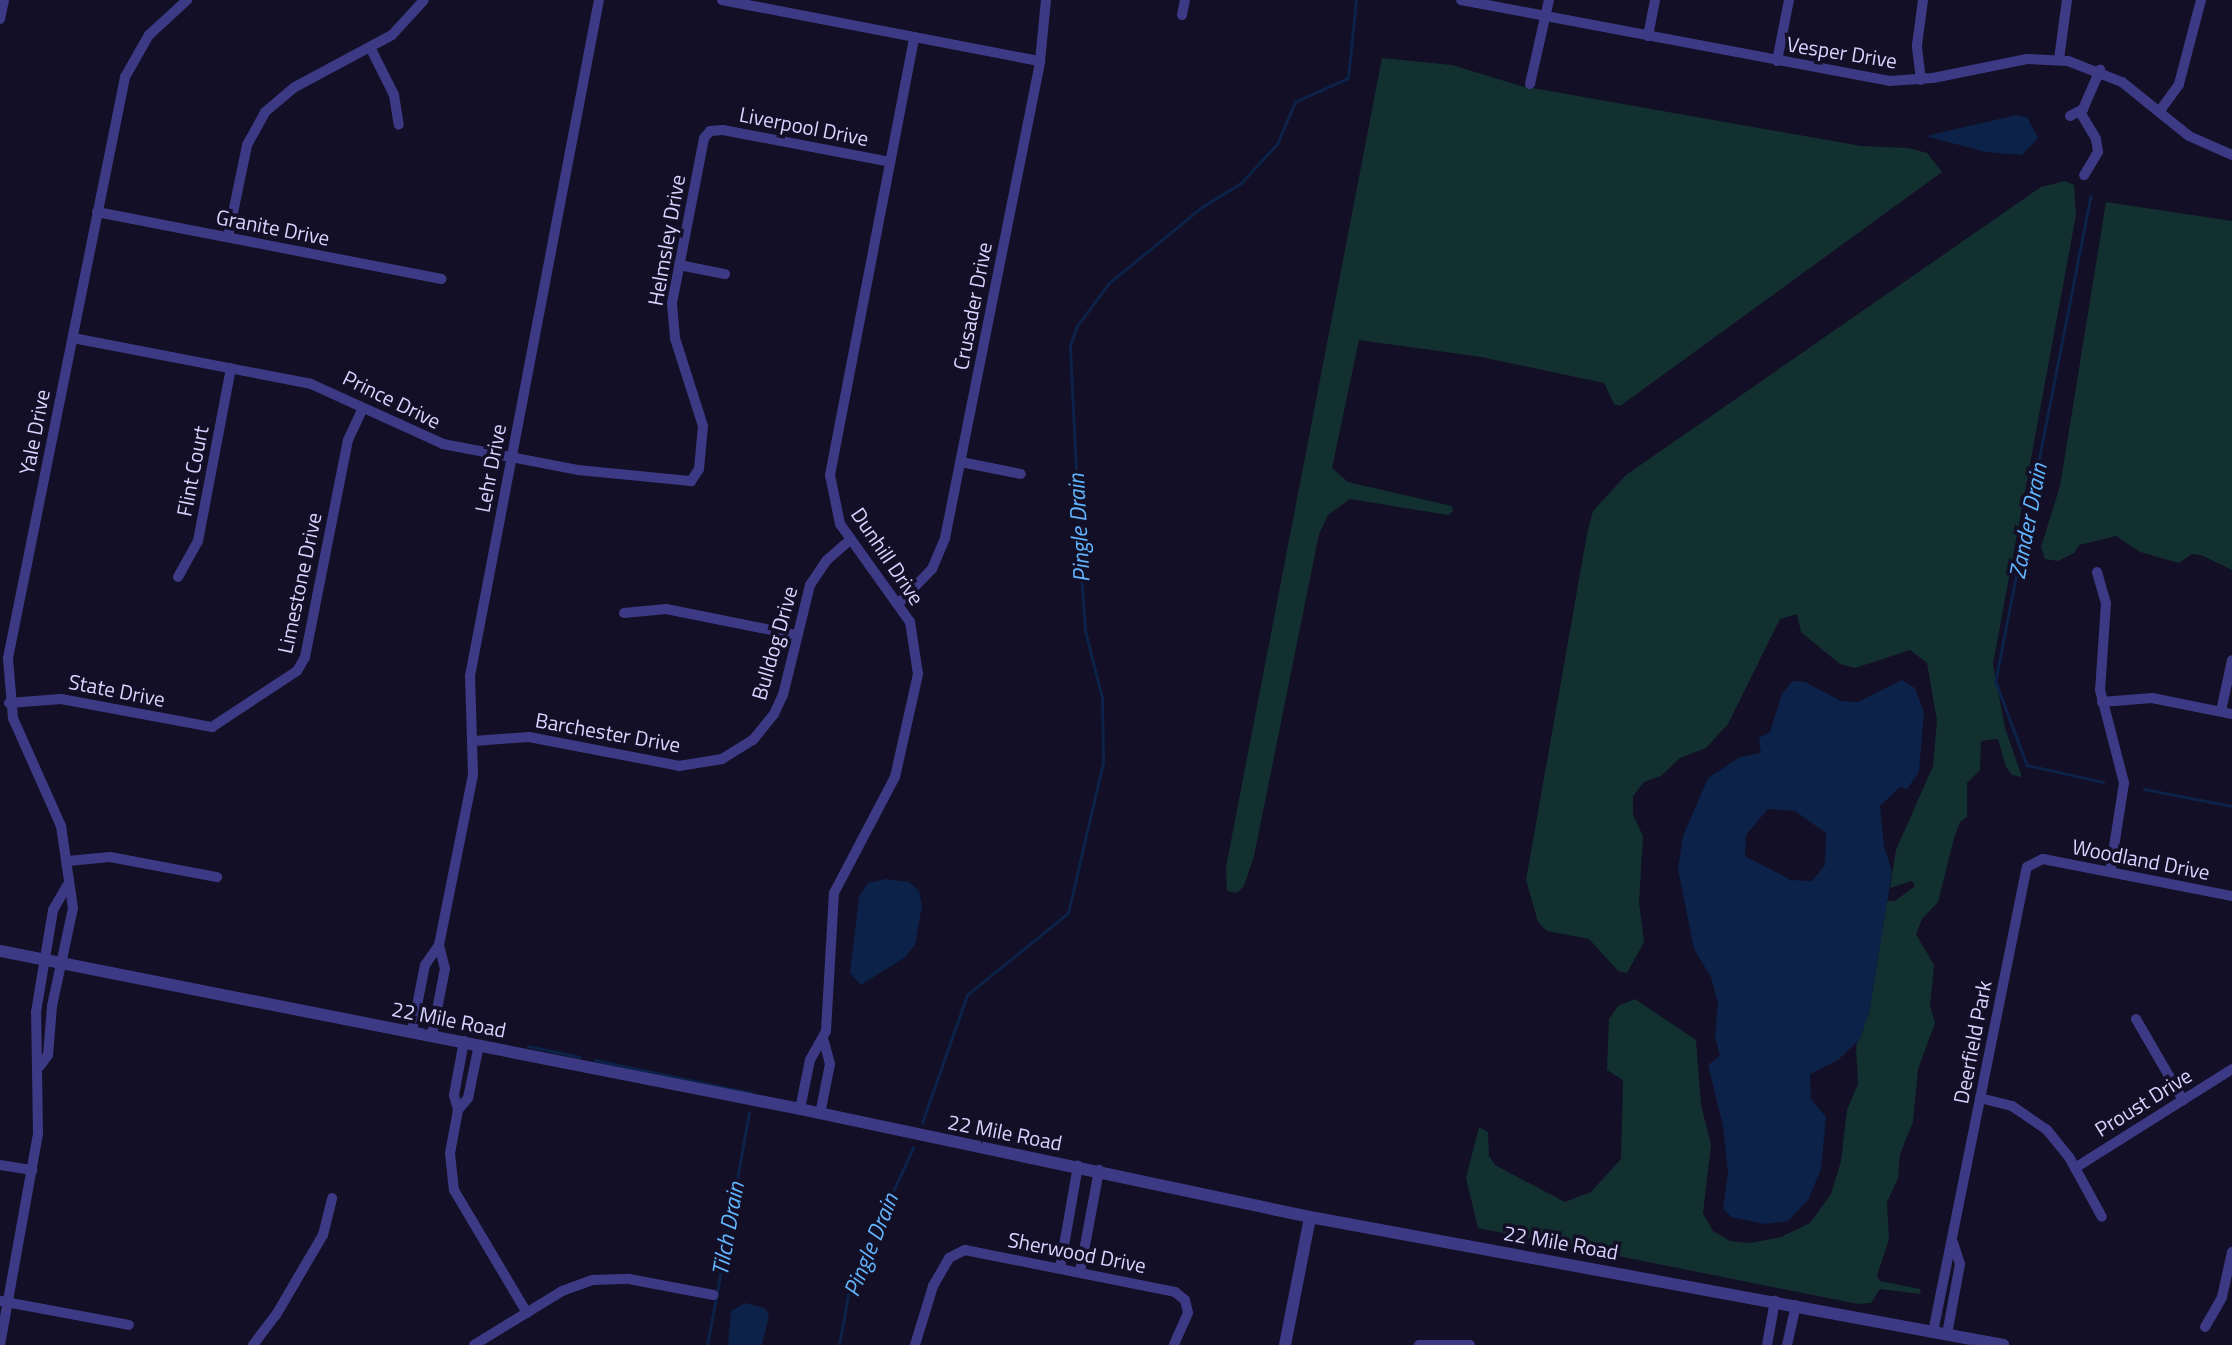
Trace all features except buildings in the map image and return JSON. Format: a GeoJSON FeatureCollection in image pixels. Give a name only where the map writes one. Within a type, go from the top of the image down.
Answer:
{"type":"FeatureCollection","features":[{"type":"Feature","properties":{"kind":"street"},"geometry":{"type":"LineString","coordinates":[[0,19],[4,0]]}},
{"type":"Feature","properties":{"kind":"street","name":"Yale Drive"},"geometry":{"type":"LineString","coordinates":[[40,1066],[48,1055],[62,963],[73,914],[67,886],[68,861],[61,826],[21,741],[9,703],[10,646],[97,212],[130,67],[157,26],[187,0]]}},
{"type":"Feature","properties":{"kind":"street"},"geometry":{"type":"LineString","coordinates":[[228,237],[247,145],[265,112],[295,86],[402,27],[424,0]]}},
{"type":"Feature","properties":{"kind":"street","name":"Lehr Drive"},"geometry":{"type":"LineString","coordinates":[[412,1031],[425,965],[439,945],[473,775],[470,676],[599,0]]}},
{"type":"Feature","properties":{"kind":"street"},"geometry":{"type":"LineString","coordinates":[[722,0],[1040,61]]}},
{"type":"Feature","properties":{"kind":"street","name":"Crusader Drive"},"geometry":{"type":"LineString","coordinates":[[899,603],[937,559],[961,462],[1040,61],[1046,0]]}},
{"type":"Feature","properties":{"kind":"street"},"geometry":{"type":"LineString","coordinates":[[1182,15],[1185,0]]}},
{"type":"Feature","properties":{"kind":"street","name":"Vesper Drive"},"geometry":{"type":"LineString","coordinates":[[1461,0],[1881,80],[1921,80],[2014,61],[2059,59],[2101,71],[2200,142],[2232,155]]}},
{"type":"Feature","properties":{"kind":"street"},"geometry":{"type":"LineString","coordinates":[[1530,84],[1549,0]]}},
{"type":"Feature","properties":{"kind":"street"},"geometry":{"type":"LineString","coordinates":[[1648,36],[1655,0]]}},
{"type":"Feature","properties":{"kind":"street"},"geometry":{"type":"LineString","coordinates":[[1777,61],[1789,0]]}},
{"type":"Feature","properties":{"kind":"street"},"geometry":{"type":"LineString","coordinates":[[1921,80],[1917,45],[1923,0]]}},
{"type":"Feature","properties":{"kind":"street"},"geometry":{"type":"LineString","coordinates":[[2059,59],[2067,0]]}},
{"type":"Feature","properties":{"kind":"street"},"geometry":{"type":"LineString","coordinates":[[2159,112],[2183,75],[2201,0]]}},
{"type":"Feature","properties":{"kind":"street","name":"Dunhill Drive"},"geometry":{"type":"LineString","coordinates":[[820,1114],[830,1064],[824,1042],[834,893],[895,777],[916,687],[917,648],[899,603],[850,540],[831,496],[831,462],[914,37]]}},
{"type":"Feature","properties":{"kind":"street"},"geometry":{"type":"LineString","coordinates":[[370,47],[394,95],[399,125]]}},
{"type":"Feature","properties":{"kind":"street"},"geometry":{"type":"LineString","coordinates":[[2084,175],[2098,152],[2096,139],[2075,114],[2101,71]]}},
{"type":"Feature","properties":{"kind":"street","name":"Liverpool Drive"},"geometry":{"type":"LineString","coordinates":[[709,131],[723,130],[890,162]]}},
{"type":"Feature","properties":{"kind":"street","name":"Helmsley Drive"},"geometry":{"type":"LineString","coordinates":[[695,479],[703,426],[673,327],[679,265],[702,144],[709,131]]}},
{"type":"Feature","properties":{"kind":"street","name":"Granite Drive"},"geometry":{"type":"LineString","coordinates":[[97,212],[442,279]]}},
{"type":"Feature","properties":{"kind":"street"},"geometry":{"type":"LineString","coordinates":[[679,265],[725,274]]}},
{"type":"Feature","properties":{"kind":"street","name":"Prince Drive"},"geometry":{"type":"LineString","coordinates":[[73,338],[311,384],[430,441],[591,472],[685,482],[695,479]]}},
{"type":"Feature","properties":{"kind":"street","name":"Flint Court"},"geometry":{"type":"LineString","coordinates":[[178,577],[198,541],[231,368]]}},
{"type":"Feature","properties":{"kind":"street","name":"Limestone Drive"},"geometry":{"type":"LineString","coordinates":[[217,726],[304,662],[345,453],[363,408]]}},
{"type":"Feature","properties":{"kind":"street"},"geometry":{"type":"LineString","coordinates":[[961,462],[1021,474]]}},
{"type":"Feature","properties":{"kind":"street","name":"Bulldog Drive"},"geometry":{"type":"LineString","coordinates":[[734,753],[753,740],[774,715],[783,695],[796,635],[815,575],[850,540]]}},
{"type":"Feature","properties":{"kind":"street"},"geometry":{"type":"LineString","coordinates":[[2097,572],[2106,603],[2099,664],[2102,702],[2124,783],[2110,872]]}},
{"type":"Feature","properties":{"kind":"street"},"geometry":{"type":"LineString","coordinates":[[624,613],[666,609],[796,635]]}},
{"type":"Feature","properties":{"kind":"street"},"geometry":{"type":"LineString","coordinates":[[2102,702],[2152,698],[2227,713],[2232,660]]}},
{"type":"Feature","properties":{"kind":"street","name":"State Drive"},"geometry":{"type":"LineString","coordinates":[[9,703],[55,698],[217,726]]}},
{"type":"Feature","properties":{"kind":"street","name":"Barchester Drive"},"geometry":{"type":"LineString","coordinates":[[474,741],[529,737],[679,766],[711,763],[734,753]]}},
{"type":"Feature","properties":{"kind":"street"},"geometry":{"type":"LineString","coordinates":[[68,861],[110,857],[217,877]]}},
{"type":"Feature","properties":{"kind":"street","name":"Woodland Drive"},"geometry":{"type":"LineString","coordinates":[[2043,859],[2232,896]]}},
{"type":"Feature","properties":{"kind":"street","name":"Deerfield Park"},"geometry":{"type":"LineString","coordinates":[[1933,1332],[2025,873],[2029,864],[2043,859]]}},
{"type":"Feature","properties":{"kind":"street","name":"Yale Drive"},"geometry":{"type":"LineString","coordinates":[[40,1066],[35,1052],[35,1025],[44,959],[53,910],[67,886]]}},
{"type":"Feature","properties":{"kind":"street","name":"Lehr Drive"},"geometry":{"type":"LineString","coordinates":[[432,1035],[445,970],[439,945]]}},
{"type":"Feature","properties":{"kind":"street","name":"22 Mile Road"},"geometry":{"type":"LineString","coordinates":[[0,951],[800,1109],[1099,1170],[1310,1217],[2003,1345]]}},
{"type":"Feature","properties":{"kind":"street"},"geometry":{"type":"LineString","coordinates":[[2136,1019],[2183,1100]]}},
{"type":"Feature","properties":{"kind":"street"},"geometry":{"type":"LineString","coordinates":[[464,1041],[454,1095],[458,1110],[450,1153],[457,1199],[527,1313]]}},
{"type":"Feature","properties":{"kind":"street","name":"Dunhill Drive"},"geometry":{"type":"LineString","coordinates":[[800,1109],[810,1060],[824,1042]]}},
{"type":"Feature","properties":{"kind":"street"},"geometry":{"type":"LineString","coordinates":[[458,1110],[468,1098],[479,1045]]}},
{"type":"Feature","properties":{"kind":"street"},"geometry":{"type":"LineString","coordinates":[[0,1345],[4,1302],[33,1170],[40,1066]]}},
{"type":"Feature","properties":{"kind":"street","name":"Proust Drive"},"geometry":{"type":"LineString","coordinates":[[2075,1168],[2232,1069]]}},
{"type":"Feature","properties":{"kind":"street"},"geometry":{"type":"LineString","coordinates":[[1980,1098],[2012,1106],[2047,1130],[2075,1168],[2102,1217]]}},
{"type":"Feature","properties":{"kind":"street"},"geometry":{"type":"LineString","coordinates":[[0,1165],[33,1170]]}},
{"type":"Feature","properties":{"kind":"street"},"geometry":{"type":"LineString","coordinates":[[1060,1268],[1078,1166]]}},
{"type":"Feature","properties":{"kind":"street"},"geometry":{"type":"LineString","coordinates":[[1080,1272],[1099,1170]]}},
{"type":"Feature","properties":{"kind":"street"},"geometry":{"type":"LineString","coordinates":[[253,1345],[272,1321],[323,1235],[332,1198]]}},
{"type":"Feature","properties":{"kind":"street"},"geometry":{"type":"LineString","coordinates":[[1285,1345],[1310,1217]]}},
{"type":"Feature","properties":{"kind":"street"},"geometry":{"type":"LineString","coordinates":[[1947,1334],[1960,1264],[1952,1243]]}},
{"type":"Feature","properties":{"kind":"street","name":"Sherwood Drive"},"geometry":{"type":"LineString","coordinates":[[915,1345],[928,1296],[958,1251],[1168,1290],[1185,1300],[1186,1321],[1174,1345]]}},
{"type":"Feature","properties":{"kind":"street"},"geometry":{"type":"LineString","coordinates":[[2205,1327],[2222,1297],[2232,1252]]}},
{"type":"Feature","properties":{"kind":"street"},"geometry":{"type":"LineString","coordinates":[[474,1345],[572,1286],[605,1278],[714,1296]]}},
{"type":"Feature","properties":{"kind":"street"},"geometry":{"type":"LineString","coordinates":[[1767,1345],[1775,1301]]}},
{"type":"Feature","properties":{"kind":"street"},"geometry":{"type":"LineString","coordinates":[[4,1302],[130,1325]]}},
{"type":"Feature","properties":{"kind":"street"},"geometry":{"type":"LineString","coordinates":[[1787,1345],[1796,1305]]}},
{"type":"Feature","properties":{"kind":"street"},"geometry":{"type":"LineString","coordinates":[[1419,1345],[1469,1345]]}},
{"type":"Feature","properties":{"kind":"green space"},"geometry":{"type":"Polygon","coordinates":[[[1382,58],[1452,65],[1521,86],[1861,146],[1908,148],[1927,153],[1942,172],[1620,406],[1614,404],[1604,383],[1481,357],[1359,340],[1332,468],[1348,482],[1452,506],[1453,511],[1448,515],[1350,499],[1328,515],[1319,534],[1254,856],[1244,886],[1237,893],[1227,891],[1226,867],[1382,58]]]}},
{"type":"Feature","properties":{"kind":"green space"},"geometry":{"type":"Polygon","coordinates":[[[2065,181],[2074,185],[2076,215],[1993,664],[2005,728],[2022,777],[2012,775],[2006,767],[1998,739],[1981,741],[1980,770],[1967,783],[1967,817],[1960,822],[1954,838],[1938,902],[1922,919],[1916,934],[1934,965],[1930,1006],[1935,1023],[1918,1069],[1913,1122],[1900,1154],[1898,1178],[1887,1202],[1889,1239],[1877,1276],[1880,1281],[1920,1289],[1921,1294],[1880,1289],[1871,1303],[1858,1304],[1478,1228],[1466,1178],[1479,1127],[1488,1132],[1489,1156],[1495,1165],[1565,1202],[1591,1192],[1621,1159],[1623,1080],[1607,1070],[1609,1019],[1618,1006],[1635,999],[1696,1040],[1701,1105],[1711,1145],[1703,1213],[1713,1231],[1730,1241],[1750,1243],[1781,1237],[1810,1223],[1831,1194],[1841,1161],[1847,1110],[1858,1084],[1856,1046],[1869,1013],[1887,901],[1895,901],[1915,886],[1912,881],[1890,888],[1896,850],[1933,766],[1937,721],[1927,663],[1910,650],[1855,668],[1840,664],[1801,632],[1797,614],[1780,619],[1728,724],[1706,748],[1680,758],[1661,776],[1644,782],[1633,796],[1633,815],[1643,836],[1639,902],[1644,942],[1627,973],[1618,971],[1589,939],[1547,931],[1538,922],[1526,880],[1587,534],[1593,511],[1626,475],[2041,187],[2065,181]]]}},
{"type":"Feature","properties":{"kind":"green space"},"geometry":{"type":"Polygon","coordinates":[[[2106,202],[2232,221],[2232,570],[2201,555],[2192,554],[2179,563],[2140,552],[2116,536],[2079,545],[2074,553],[2058,561],[2045,559],[2041,547],[2060,486],[2106,202]]]}},
{"type":"Feature","properties":{"kind":"water"},"geometry":{"type":"Polygon","coordinates":[[[2016,115],[2027,117],[2038,138],[2022,155],[1985,152],[1926,136],[2016,115]]]}},
{"type":"Feature","properties":{"kind":"water"},"geometry":{"type":"Polygon","coordinates":[[[1902,680],[1915,688],[1924,712],[1919,772],[1907,789],[1900,787],[1880,806],[1884,846],[1892,872],[1869,1013],[1860,1039],[1838,1060],[1810,1074],[1811,1099],[1826,1117],[1821,1169],[1808,1200],[1788,1221],[1765,1224],[1731,1217],[1723,1208],[1728,1172],[1723,1126],[1708,1065],[1720,1056],[1715,1036],[1718,1003],[1711,977],[1694,949],[1678,869],[1683,836],[1708,778],[1740,757],[1761,753],[1759,738],[1770,732],[1782,694],[1792,681],[1805,682],[1841,701],[1858,702],[1902,680]],[[1768,809],[1746,835],[1745,856],[1791,880],[1812,881],[1825,865],[1826,833],[1795,811],[1768,809]]]}},
{"type":"Feature","properties":{"kind":"water"},"geometry":{"type":"Polygon","coordinates":[[[886,879],[909,882],[919,891],[922,906],[915,945],[904,958],[861,985],[850,973],[859,896],[868,883],[886,879]]]}},
{"type":"Feature","properties":{"kind":"water"},"geometry":{"type":"Polygon","coordinates":[[[745,1303],[765,1308],[769,1316],[762,1345],[728,1345],[731,1311],[745,1303]]]}},
{"type":"Feature","properties":{"kind":"waterway","name":"Pingle Drain"},"geometry":{"type":"LineString","coordinates":[[922,1123],[967,995],[1068,913],[1103,762],[1102,698],[1085,631],[1081,573],[1070,346],[1077,326],[1109,283],[1202,207],[1241,183],[1277,144],[1295,102],[1348,78],[1356,0]]}},
{"type":"Feature","properties":{"kind":"waterway","name":"Zander Drain"},"geometry":{"type":"LineString","coordinates":[[2091,196],[1996,682],[2027,765],[2103,782]]}},
{"type":"Feature","properties":{"kind":"waterway","name":"Zander Drain"},"geometry":{"type":"LineString","coordinates":[[2144,789],[2232,806]]}},
{"type":"Feature","properties":{"kind":"waterway","name":"Tilch Drain"},"geometry":{"type":"LineString","coordinates":[[528,1046],[580,1057]]}},
{"type":"Feature","properties":{"kind":"waterway","name":"Tilch Drain"},"geometry":{"type":"LineString","coordinates":[[595,1060],[751,1093]]}},
{"type":"Feature","properties":{"kind":"waterway","name":"Tilch Drain"},"geometry":{"type":"LineString","coordinates":[[717,1292],[749,1113]]}},
{"type":"Feature","properties":{"kind":"waterway","name":"Pingle Drain"},"geometry":{"type":"LineString","coordinates":[[839,1345],[850,1285],[913,1148]]}},
{"type":"Feature","properties":{"kind":"waterway","name":"Tilch Drain"},"geometry":{"type":"LineString","coordinates":[[707,1345],[716,1298]]}}]}
